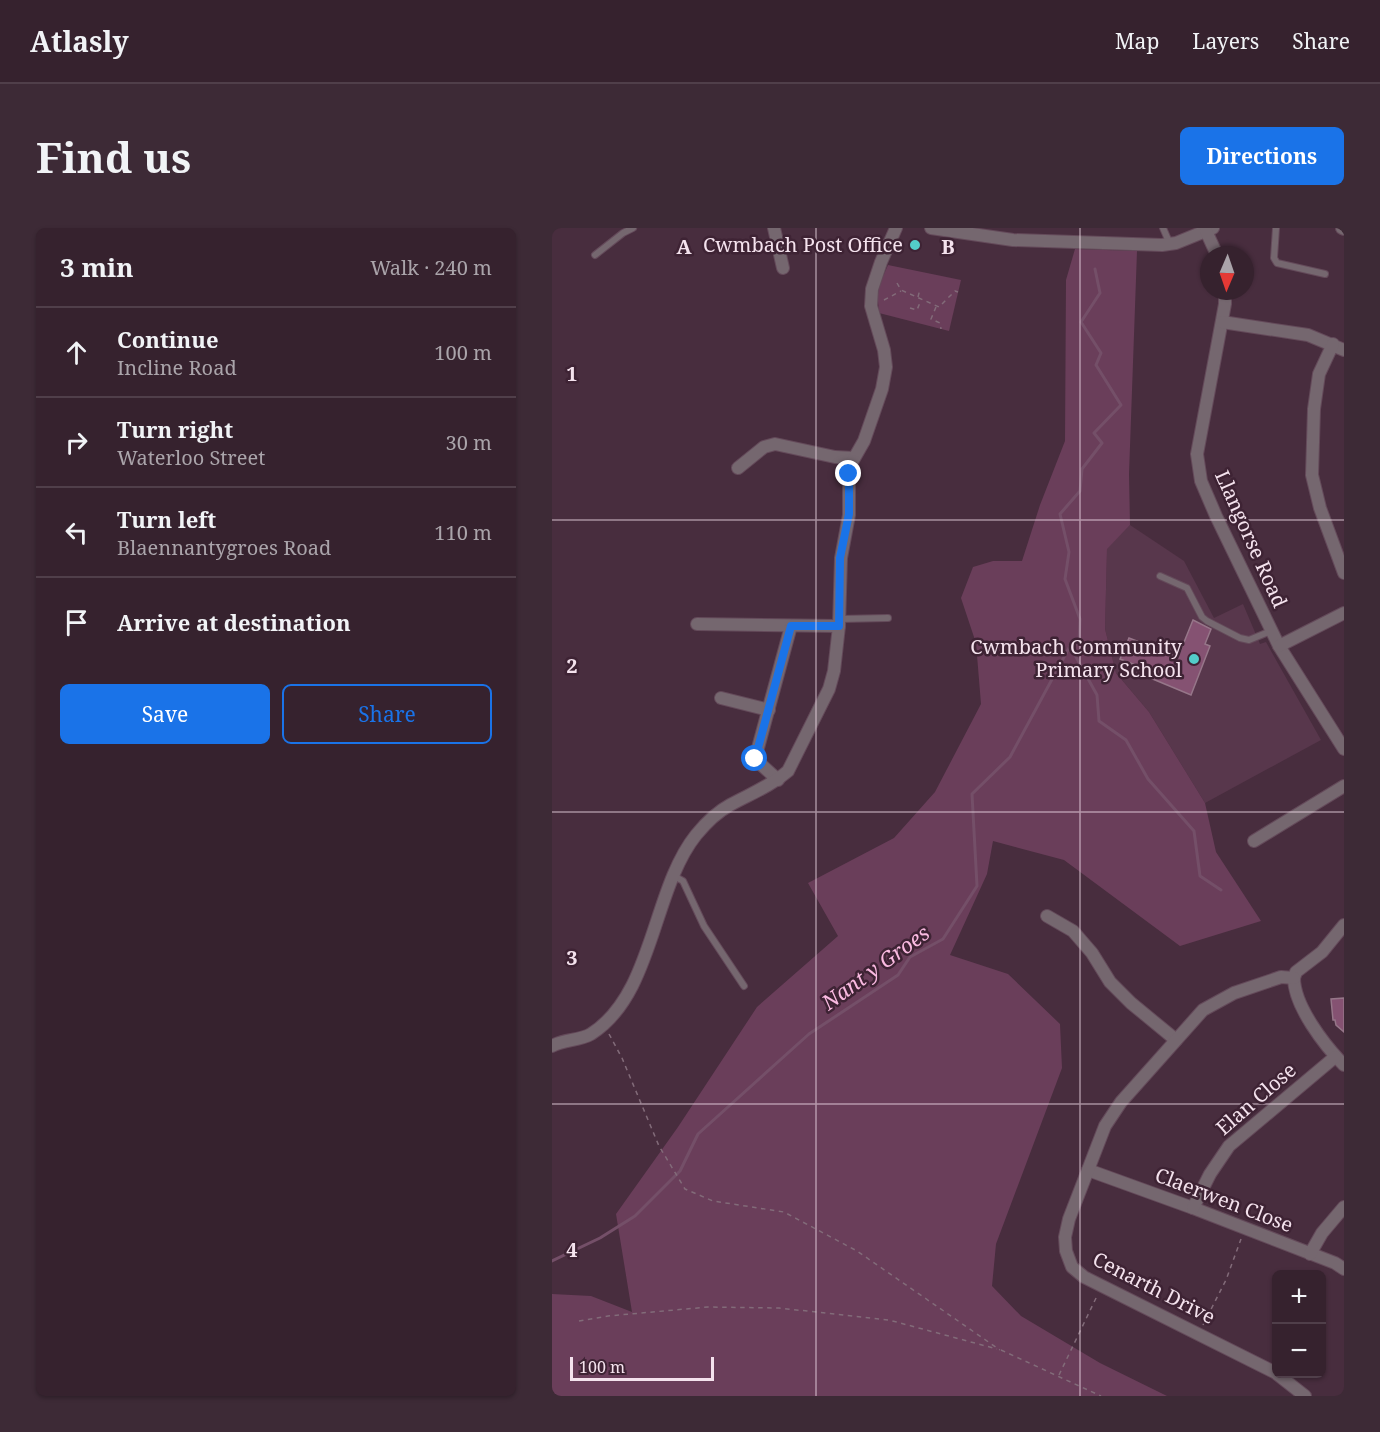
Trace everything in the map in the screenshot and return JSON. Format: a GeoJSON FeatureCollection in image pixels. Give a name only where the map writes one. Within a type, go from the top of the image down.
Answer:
{"type":"FeatureCollection","features":[{"type":"Feature","properties":{"kind":"street"},"geometry":{"type":"LineString","coordinates":[[774,228],[783,268]]}},
{"type":"Feature","properties":{"kind":"street"},"geometry":{"type":"LineString","coordinates":[[552,1046],[592,1033],[630,990],[673,876],[695,837],[727,806],[778,780],[788,771],[829,689],[834,671],[839,622],[840,558],[849,514],[849,474],[854,458],[868,431],[882,389],[886,367],[884,350],[871,306],[872,289],[880,262],[896,228]]}},
{"type":"Feature","properties":{"kind":"street"},"geometry":{"type":"LineString","coordinates":[[939,229],[1013,240],[1118,244],[1170,244],[1210,230],[1214,246]]}},
{"type":"Feature","properties":{"kind":"street","name":"Llangorse Road"},"geometry":{"type":"LineString","coordinates":[[1224,300],[1197,454],[1198,466],[1208,499],[1271,631],[1344,749]]}},
{"type":"Feature","properties":{"kind":"street"},"geometry":{"type":"LineString","coordinates":[[1222,322],[1308,335],[1339,347],[1319,374],[1312,444],[1312,475],[1320,508],[1344,573]]}},
{"type":"Feature","properties":{"kind":"street"},"geometry":{"type":"LineString","coordinates":[[738,468],[764,447],[775,444],[836,457],[854,458]]}},
{"type":"Feature","properties":{"kind":"street"},"geometry":{"type":"LineString","coordinates":[[1279,646],[1344,613]]}},
{"type":"Feature","properties":{"kind":"street"},"geometry":{"type":"LineString","coordinates":[[697,624],[791,626],[839,622]]}},
{"type":"Feature","properties":{"kind":"street"},"geometry":{"type":"LineString","coordinates":[[778,780],[755,759],[791,626]]}},
{"type":"Feature","properties":{"kind":"street"},"geometry":{"type":"LineString","coordinates":[[721,698],[769,710]]}},
{"type":"Feature","properties":{"kind":"street"},"geometry":{"type":"LineString","coordinates":[[1254,841],[1344,786]]}},
{"type":"Feature","properties":{"kind":"street"},"geometry":{"type":"LineString","coordinates":[[1047,916],[1073,931],[1092,952],[1110,982],[1176,1040]]}},
{"type":"Feature","properties":{"kind":"street"},"geometry":{"type":"LineString","coordinates":[[1340,1061],[1310,1022],[1296,994],[1294,978],[1296,972],[1322,952],[1344,926]]}},
{"type":"Feature","properties":{"kind":"street"},"geometry":{"type":"LineString","coordinates":[[1088,1170],[1105,1126],[1121,1102],[1203,1010],[1224,999],[1281,977],[1294,978]]}},
{"type":"Feature","properties":{"kind":"street","name":"Elan Close"},"geometry":{"type":"LineString","coordinates":[[1193,1208],[1210,1174],[1229,1146],[1340,1061]]}},
{"type":"Feature","properties":{"kind":"street","name":"Claerwen Close"},"geometry":{"type":"LineString","coordinates":[[1088,1170],[1193,1208],[1335,1263],[1344,1269]]}},
{"type":"Feature","properties":{"kind":"street","name":"Cenarth Drive"},"geometry":{"type":"LineString","coordinates":[[1088,1170],[1069,1219],[1065,1237],[1066,1251],[1072,1267],[1102,1286],[1272,1370]]}},
{"type":"Feature","properties":{"kind":"street"},"geometry":{"type":"LineString","coordinates":[[1310,1254],[1322,1233],[1344,1207]]}},
{"type":"Feature","properties":{"kind":"street","name":"Cenarth Drive"},"geometry":{"type":"LineString","coordinates":[[1283,1378],[1305,1396]]}},
{"type":"Feature","properties":{"kind":"lane"},"geometry":{"type":"LineString","coordinates":[[595,255],[633,228]]}},
{"type":"Feature","properties":{"kind":"lane"},"geometry":{"type":"LineString","coordinates":[[1163,228],[1170,244]]}},
{"type":"Feature","properties":{"kind":"lane"},"geometry":{"type":"LineString","coordinates":[[1276,228],[1275,261],[1325,274]]}},
{"type":"Feature","properties":{"kind":"lane"},"geometry":{"type":"LineString","coordinates":[[1160,576],[1187,588],[1202,617],[1240,638],[1249,640],[1271,631]]}},
{"type":"Feature","properties":{"kind":"lane"},"geometry":{"type":"LineString","coordinates":[[839,622],[888,618]]}},
{"type":"Feature","properties":{"kind":"lane"},"geometry":{"type":"LineString","coordinates":[[673,876],[683,880],[704,927],[744,986]]}},
{"type":"Feature","properties":{"kind":"path"},"geometry":{"type":"LineString","coordinates":[[897,282],[902,290],[939,307],[955,291],[958,291]]}},
{"type":"Feature","properties":{"kind":"path"},"geometry":{"type":"LineString","coordinates":[[918,297],[920,289]]}},
{"type":"Feature","properties":{"kind":"path"},"geometry":{"type":"LineString","coordinates":[[871,306],[902,290]]}},
{"type":"Feature","properties":{"kind":"path"},"geometry":{"type":"LineString","coordinates":[[910,308],[917,310],[922,299]]}},
{"type":"Feature","properties":{"kind":"path"},"geometry":{"type":"LineString","coordinates":[[936,306],[931,319],[940,323],[941,329]]}},
{"type":"Feature","properties":{"kind":"path"},"geometry":{"type":"LineString","coordinates":[[603,1023],[622,1058],[659,1146],[685,1189],[713,1201],[784,1212],[857,1251],[1000,1350]]}},
{"type":"Feature","properties":{"kind":"path"},"geometry":{"type":"LineString","coordinates":[[1199,1334],[1226,1280],[1244,1228]]}},
{"type":"Feature","properties":{"kind":"path"},"geometry":{"type":"LineString","coordinates":[[1058,1376],[1102,1286]]}},
{"type":"Feature","properties":{"kind":"path"},"geometry":{"type":"LineString","coordinates":[[579,1321],[708,1306],[779,1308],[889,1320],[1000,1350],[1101,1396]]}},
{"type":"Feature","properties":{"kind":"shaded area"},"geometry":{"type":"Polygon","coordinates":[[[1075,249],[1137,251],[1129,474],[1130,525],[1107,549],[1105,629],[1116,673],[1149,712],[1205,803],[1216,852],[1261,921],[1180,946],[1064,860],[993,841],[987,874],[950,955],[1008,974],[1060,1024],[1062,1068],[996,1244],[992,1286],[1021,1316],[1100,1363],[1167,1396],[552,1396],[552,1294],[591,1296],[632,1312],[616,1214],[678,1127],[757,1007],[838,936],[808,883],[894,838],[935,792],[981,704],[976,643],[961,598],[973,567],[993,561],[1022,561],[1040,505],[1065,441],[1066,280],[1075,249]]]}},
{"type":"Feature","properties":{"kind":"shaded area"},"geometry":{"type":"Polygon","coordinates":[[[888,265],[961,280],[949,331],[879,313],[877,290],[888,265]]]}},
{"type":"Feature","properties":{"kind":"shaded area","name":"Cwmbach Community Primary School"},"geometry":{"type":"Polygon","coordinates":[[[1130,525],[1184,561],[1214,618],[1243,604],[1260,644],[1266,642],[1321,740],[1205,803],[1149,712],[1116,673],[1105,629],[1107,548],[1130,525]]]}},
{"type":"Feature","properties":{"kind":"building"},"geometry":{"type":"Polygon","coordinates":[[[1193,620],[1211,629],[1205,644],[1210,646],[1191,695],[1148,677],[1151,671],[1120,659],[1129,638],[1178,657],[1193,620]]]}},
{"type":"Feature","properties":{"kind":"building"},"geometry":{"type":"Polygon","coordinates":[[[1344,998],[1344,1032],[1333,1020],[1331,999],[1344,998]]]}},
{"type":"Feature","properties":{"kind":"waterway"},"geometry":{"type":"LineString","coordinates":[[1095,269],[1100,293],[1081,322],[1101,353],[1096,365],[1121,405],[1094,433],[1102,443],[1082,469],[1080,491],[1060,514],[1069,552],[1065,579],[1080,619],[1079,643],[1070,646],[1097,695],[1099,721],[1126,740],[1148,779],[1194,831],[1200,876],[1221,890]]}},
{"type":"Feature","properties":{"kind":"waterway","name":"Nant y Groes"},"geometry":{"type":"LineString","coordinates":[[552,1261],[600,1238],[635,1216],[680,1171],[698,1134],[809,1034],[898,975],[910,957],[943,939],[977,886],[972,794],[1010,757],[1070,646]]}},
{"type":"Feature","properties":{"kind":"place","name":"Cwmbach Post Office"},"geometry":{"type":"Point","coordinates":[915,245]}},
{"type":"Feature","properties":{"kind":"place","name":"Cwmbach Community Primary School"},"geometry":{"type":"Point","coordinates":[1194,659]}},
{"type":"Feature","properties":{"kind":"route"},"geometry":{"type":"LineString","coordinates":[[755,759],[791,626],[839,626],[840,558],[849,514],[849,474]]}}]}
